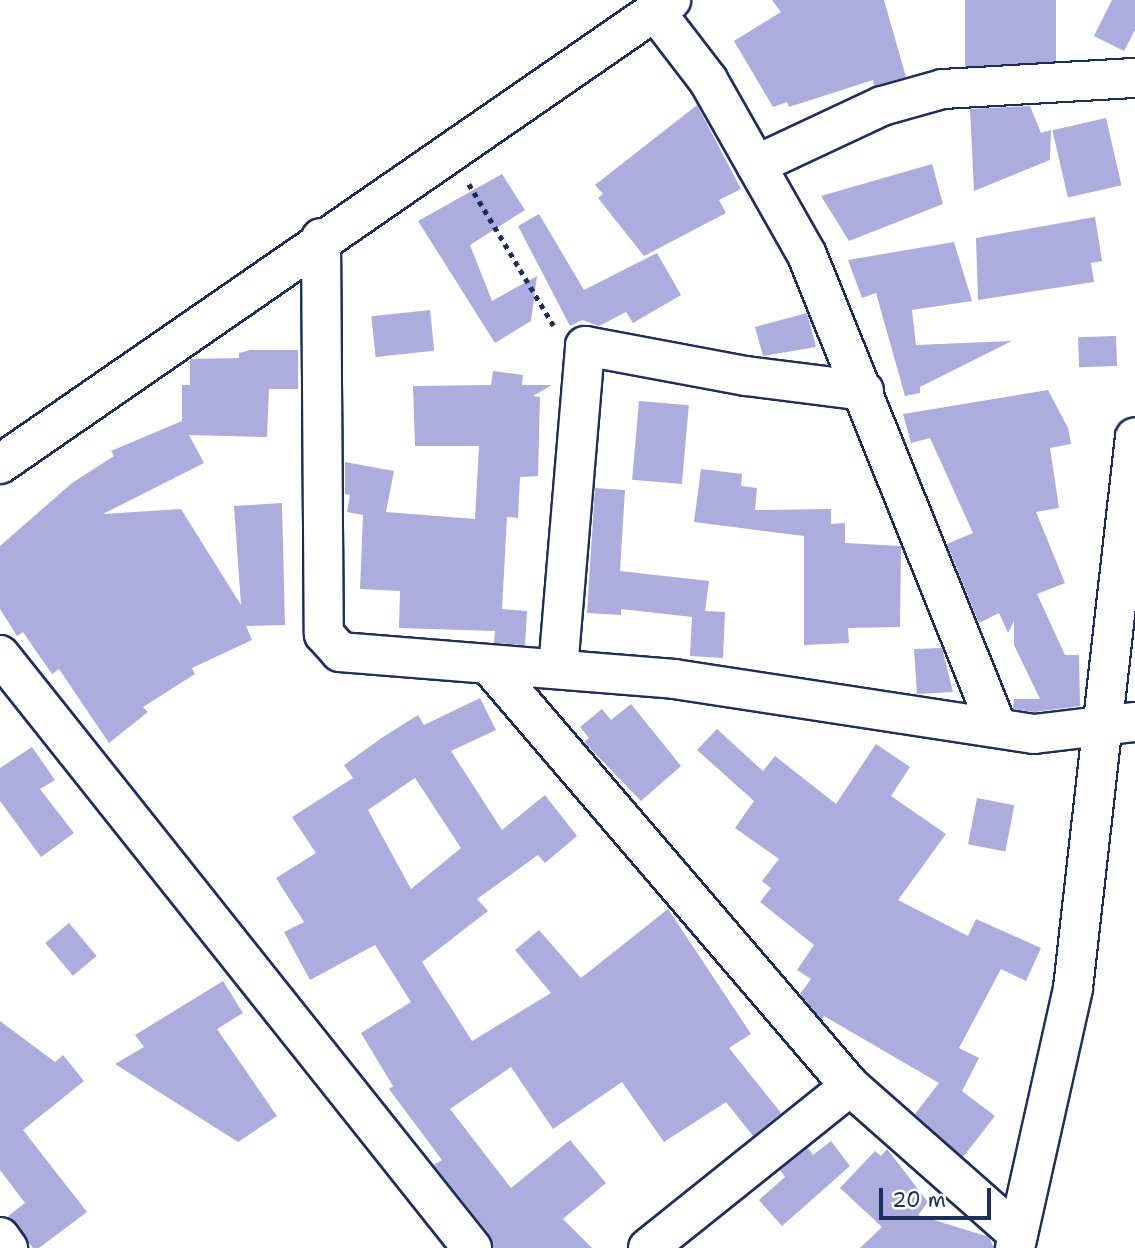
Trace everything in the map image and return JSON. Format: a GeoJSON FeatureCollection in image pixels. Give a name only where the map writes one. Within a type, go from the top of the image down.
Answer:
{"type":"FeatureCollection","features":[{"type":"Feature","properties":{"kind":"street"},"geometry":{"type":"LineString","coordinates":[[0,464],[321,238],[663,5],[807,255],[997,727]]}},
{"type":"Feature","properties":{"kind":"street"},"geometry":{"type":"LineString","coordinates":[[756,165],[882,106],[943,89],[1135,78]]}},
{"type":"Feature","properties":{"kind":"street"},"geometry":{"type":"LineString","coordinates":[[321,238],[324,634],[340,652],[674,679],[1050,734],[1119,723]]}},
{"type":"Feature","properties":{"kind":"street"},"geometry":{"type":"LineString","coordinates":[[558,669],[585,346],[746,376],[864,391]]}},
{"type":"Feature","properties":{"kind":"street"},"geometry":{"type":"LineString","coordinates":[[1017,1241],[1073,988],[1119,723],[1135,439]]}},
{"type":"Feature","properties":{"kind":"street"},"geometry":{"type":"LineString","coordinates":[[0,655],[472,1248]]}},
{"type":"Feature","properties":{"kind":"street"},"geometry":{"type":"LineString","coordinates":[[491,666],[849,1086],[1017,1241]]}},
{"type":"Feature","properties":{"kind":"street"},"geometry":{"type":"LineString","coordinates":[[648,1248],[849,1086]]}},
{"type":"Feature","properties":{"kind":"street"},"geometry":{"type":"LineString","coordinates":[[0,1237],[8,1248]]}},
{"type":"Feature","properties":{"kind":"path"},"geometry":{"type":"LineString","coordinates":[[450,150],[562,340],[585,346]]}},
{"type":"Feature","properties":{"kind":"building"},"geometry":{"type":"Polygon","coordinates":[[[772,0],[884,0],[906,77],[874,86],[873,80],[789,107],[787,102],[773,107],[734,41],[781,12],[772,0]]]}},
{"type":"Feature","properties":{"kind":"building"},"geometry":{"type":"Polygon","coordinates":[[[965,0],[1056,0],[1056,66],[965,66],[965,0]]]}},
{"type":"Feature","properties":{"kind":"building"},"geometry":{"type":"Polygon","coordinates":[[[1112,0],[1135,0],[1135,30],[1124,51],[1094,36],[1112,0]]]}},
{"type":"Feature","properties":{"kind":"building"},"geometry":{"type":"Polygon","coordinates":[[[697,105],[741,189],[719,200],[726,213],[644,256],[598,198],[603,194],[595,185],[697,105]]]}},
{"type":"Feature","properties":{"kind":"building"},"geometry":{"type":"Polygon","coordinates":[[[1030,106],[1041,133],[1051,130],[1050,160],[974,191],[970,109],[1030,106]]]}},
{"type":"Feature","properties":{"kind":"building"},"geometry":{"type":"Polygon","coordinates":[[[1106,118],[1122,185],[1068,198],[1052,130],[1106,118]]]}},
{"type":"Feature","properties":{"kind":"building"},"geometry":{"type":"Polygon","coordinates":[[[932,164],[943,204],[849,241],[821,196],[932,164]]]}},
{"type":"Feature","properties":{"kind":"building"},"geometry":{"type":"Polygon","coordinates":[[[502,174],[525,210],[470,245],[492,301],[537,276],[531,321],[495,343],[418,221],[502,174]]]}},
{"type":"Feature","properties":{"kind":"building"},"geometry":{"type":"Polygon","coordinates":[[[539,214],[584,290],[657,253],[681,295],[633,323],[626,312],[599,326],[582,320],[570,326],[518,226],[539,214]]]}},
{"type":"Feature","properties":{"kind":"building"},"geometry":{"type":"Polygon","coordinates":[[[1095,217],[1102,261],[1091,263],[1094,282],[978,300],[976,238],[1095,217]]]}},
{"type":"Feature","properties":{"kind":"building"},"geometry":{"type":"Polygon","coordinates":[[[954,242],[972,301],[912,310],[916,345],[1012,341],[920,387],[920,393],[905,396],[876,293],[862,298],[848,260],[954,242]]]}},
{"type":"Feature","properties":{"kind":"building"},"geometry":{"type":"Polygon","coordinates":[[[430,310],[434,351],[376,357],[371,316],[430,310]]]}},
{"type":"Feature","properties":{"kind":"building"},"geometry":{"type":"Polygon","coordinates":[[[807,313],[816,347],[763,356],[755,327],[807,313]]]}},
{"type":"Feature","properties":{"kind":"building"},"geometry":{"type":"Polygon","coordinates":[[[1116,336],[1117,366],[1079,367],[1078,337],[1116,336]]]}},
{"type":"Feature","properties":{"kind":"building"},"geometry":{"type":"Polygon","coordinates":[[[250,350],[298,350],[298,389],[269,389],[267,437],[189,435],[204,463],[103,514],[181,509],[241,605],[234,506],[282,503],[285,625],[246,626],[252,640],[192,668],[195,674],[143,707],[148,712],[109,743],[59,669],[52,674],[23,632],[17,636],[0,609],[0,546],[72,483],[114,456],[111,451],[182,421],[182,385],[190,385],[190,359],[239,358],[239,353],[250,350]]]}},
{"type":"Feature","properties":{"kind":"building"},"geometry":{"type":"Polygon","coordinates":[[[493,371],[523,375],[522,385],[552,385],[533,396],[540,397],[538,476],[520,477],[518,518],[507,517],[502,609],[527,611],[525,645],[494,643],[495,631],[399,628],[400,591],[360,589],[363,515],[347,512],[350,495],[345,494],[345,462],[394,471],[386,512],[475,519],[479,446],[415,446],[413,386],[491,385],[493,371]]]}},
{"type":"Feature","properties":{"kind":"building"},"geometry":{"type":"Polygon","coordinates":[[[1048,390],[1068,428],[1071,444],[1050,448],[1059,508],[1036,512],[1065,583],[1037,594],[1065,655],[1079,655],[1080,706],[1034,712],[1013,709],[1014,699],[1040,699],[1014,645],[1014,621],[1008,633],[999,613],[979,623],[947,544],[973,533],[930,438],[911,443],[903,414],[1048,390]]]}},
{"type":"Feature","properties":{"kind":"building"},"geometry":{"type":"Polygon","coordinates":[[[639,401],[689,405],[682,484],[632,480],[639,401]]]}},
{"type":"Feature","properties":{"kind":"building"},"geometry":{"type":"Polygon","coordinates":[[[701,469],[742,474],[741,486],[757,488],[755,510],[831,509],[831,524],[845,523],[845,543],[901,546],[900,627],[848,628],[849,643],[804,645],[804,536],[694,522],[701,469]]]}},
{"type":"Feature","properties":{"kind":"building"},"geometry":{"type":"Polygon","coordinates":[[[595,488],[625,490],[620,571],[709,581],[705,611],[725,612],[723,658],[690,656],[692,617],[621,609],[621,615],[587,613],[595,488]]]}},
{"type":"Feature","properties":{"kind":"building"},"geometry":{"type":"Polygon","coordinates":[[[942,648],[953,692],[917,694],[914,649],[942,648]]]}},
{"type":"Feature","properties":{"kind":"building"},"geometry":{"type":"Polygon","coordinates":[[[480,698],[496,730],[451,751],[502,830],[545,795],[577,836],[545,863],[538,855],[477,899],[488,911],[422,962],[472,1041],[551,993],[515,950],[539,930],[581,978],[668,909],[751,1034],[729,1048],[781,1113],[753,1136],[726,1102],[664,1142],[622,1082],[553,1129],[511,1067],[450,1109],[511,1188],[570,1140],[606,1183],[563,1219],[592,1248],[493,1248],[489,1234],[434,1165],[442,1160],[389,1089],[393,1086],[361,1033],[411,1002],[375,945],[310,980],[284,932],[304,922],[276,878],[316,853],[292,817],[353,778],[344,765],[383,737],[418,715],[424,725],[480,698]],[[415,778],[368,810],[411,889],[461,848],[415,778]]]}},
{"type":"Feature","properties":{"kind":"building"},"geometry":{"type":"Polygon","coordinates":[[[631,704],[681,766],[641,801],[584,742],[589,738],[580,727],[602,709],[611,720],[631,704]]]}},
{"type":"Feature","properties":{"kind":"building"},"geometry":{"type":"Polygon","coordinates":[[[717,729],[763,771],[775,756],[836,804],[876,744],[910,767],[891,796],[946,834],[898,900],[968,936],[976,919],[1041,948],[1026,981],[1001,969],[959,1048],[979,1058],[962,1091],[995,1116],[963,1157],[915,1114],[939,1083],[824,1016],[822,1020],[800,994],[811,979],[797,970],[814,945],[760,902],[771,888],[762,881],[779,859],[735,828],[754,801],[697,750],[717,729]]]}},
{"type":"Feature","properties":{"kind":"building"},"geometry":{"type":"Polygon","coordinates":[[[32,747],[55,780],[40,789],[74,833],[41,857],[0,801],[0,768],[32,747]]]}},
{"type":"Feature","properties":{"kind":"building"},"geometry":{"type":"Polygon","coordinates":[[[977,798],[1014,805],[1005,851],[968,844],[977,798]]]}},
{"type":"Feature","properties":{"kind":"building"},"geometry":{"type":"Polygon","coordinates":[[[69,923],[97,956],[73,976],[45,943],[69,923]]]}},
{"type":"Feature","properties":{"kind":"building"},"geometry":{"type":"Polygon","coordinates":[[[223,981],[243,1013],[217,1029],[277,1116],[238,1142],[115,1064],[144,1047],[135,1035],[223,981]]]}},
{"type":"Feature","properties":{"kind":"building"},"geometry":{"type":"Polygon","coordinates":[[[0,1021],[55,1062],[63,1055],[84,1081],[23,1130],[87,1212],[39,1248],[33,1248],[8,1216],[25,1203],[0,1170],[0,1021]]]}},
{"type":"Feature","properties":{"kind":"building"},"geometry":{"type":"Polygon","coordinates":[[[831,1141],[850,1166],[782,1226],[759,1200],[785,1177],[780,1170],[808,1148],[813,1155],[831,1141]]]}},
{"type":"Feature","properties":{"kind":"building"},"geometry":{"type":"Polygon","coordinates":[[[887,1149],[928,1202],[918,1215],[989,1237],[994,1248],[860,1248],[882,1227],[840,1188],[875,1151],[881,1156],[887,1149]]]}}]}
